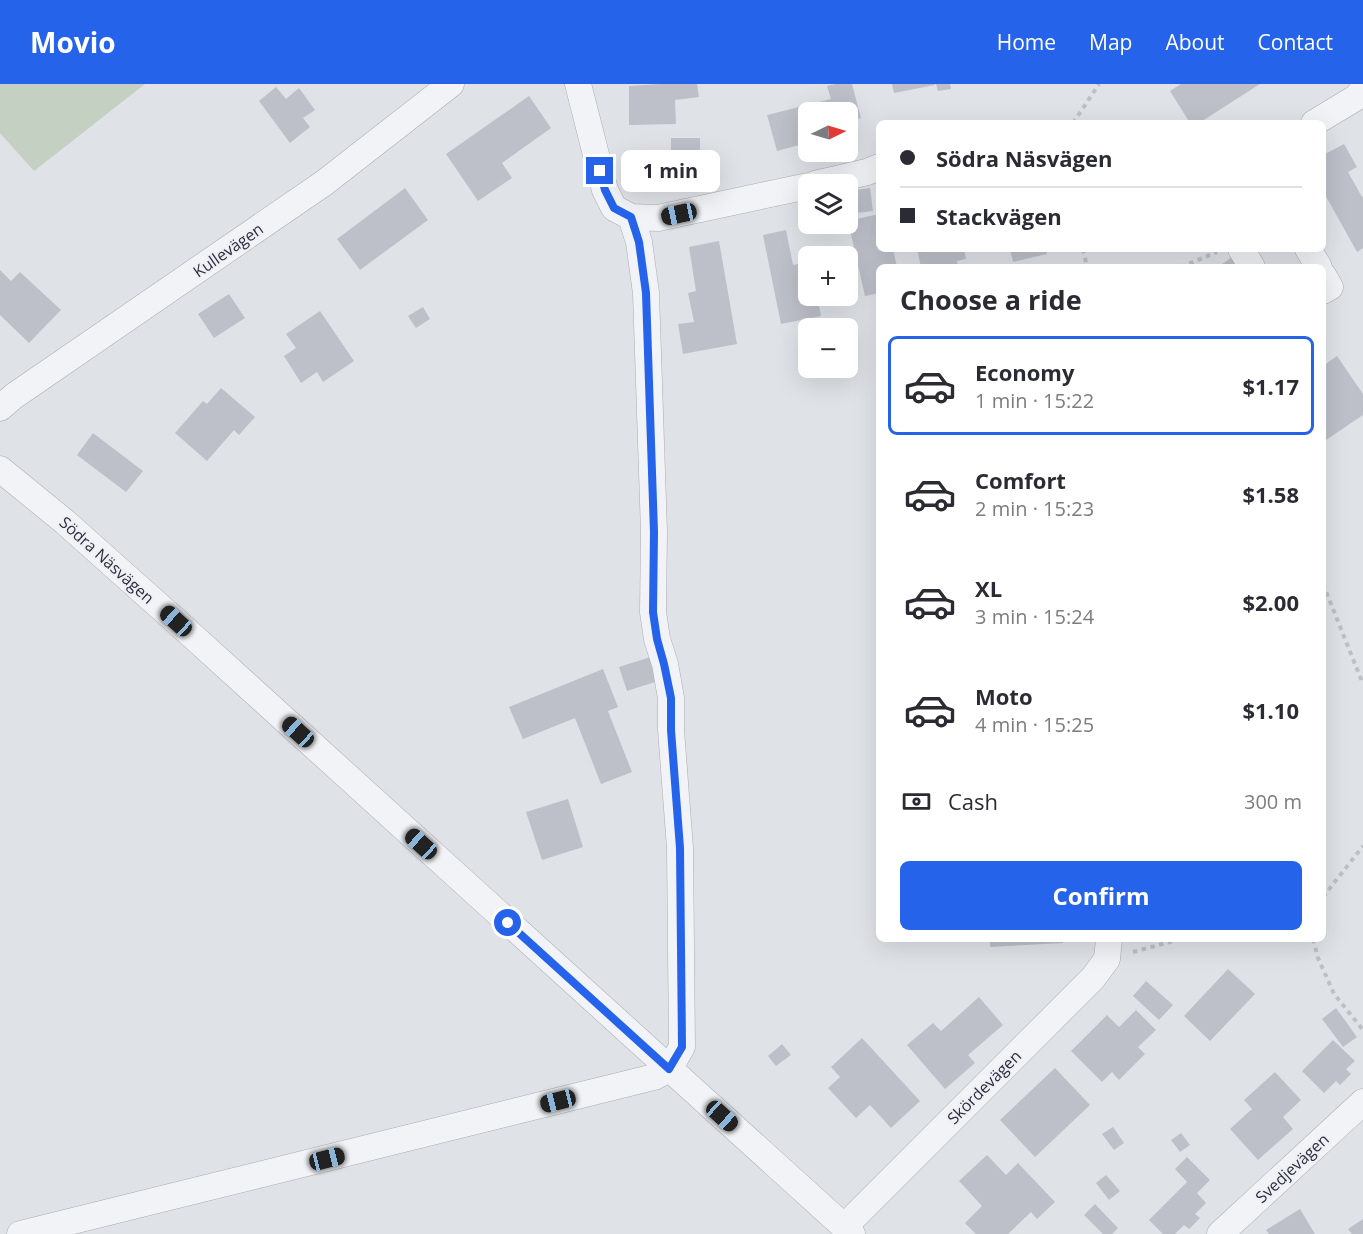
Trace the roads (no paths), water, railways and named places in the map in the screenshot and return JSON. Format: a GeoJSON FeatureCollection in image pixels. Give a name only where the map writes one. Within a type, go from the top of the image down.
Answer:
{"type":"FeatureCollection","features":[{"type":"Feature","properties":{"kind":"street","name":"Kullevägen"},"geometry":{"type":"LineString","coordinates":[[0,408],[14,396],[324,183],[451,84]]}},
{"type":"Feature","properties":{"kind":"street"},"geometry":{"type":"LineString","coordinates":[[578,84],[605,190],[614,208],[631,217],[658,218],[798,188]]}},
{"type":"Feature","properties":{"kind":"street"},"geometry":{"type":"LineString","coordinates":[[1319,120],[1357,97],[1363,89]]}},
{"type":"Feature","properties":{"kind":"street"},"geometry":{"type":"LineString","coordinates":[[858,174],[876,168]]}},
{"type":"Feature","properties":{"kind":"street"},"geometry":{"type":"LineString","coordinates":[[20,1234],[654,1077],[669,1069],[682,1047],[680,848],[671,730],[671,698],[653,612],[654,532],[646,293],[639,242],[631,217]]}},
{"type":"Feature","properties":{"kind":"street","name":"Södra Näsvägen"},"geometry":{"type":"LineString","coordinates":[[0,469],[65,522],[133,583],[848,1231]]}},
{"type":"Feature","properties":{"kind":"street","name":"Skördevägen"},"geometry":{"type":"LineString","coordinates":[[848,1231],[1093,978],[1108,949]]}},
{"type":"Feature","properties":{"kind":"street","name":"Svedjevägen"},"geometry":{"type":"LineString","coordinates":[[1220,1234],[1363,1102]]}}]}
